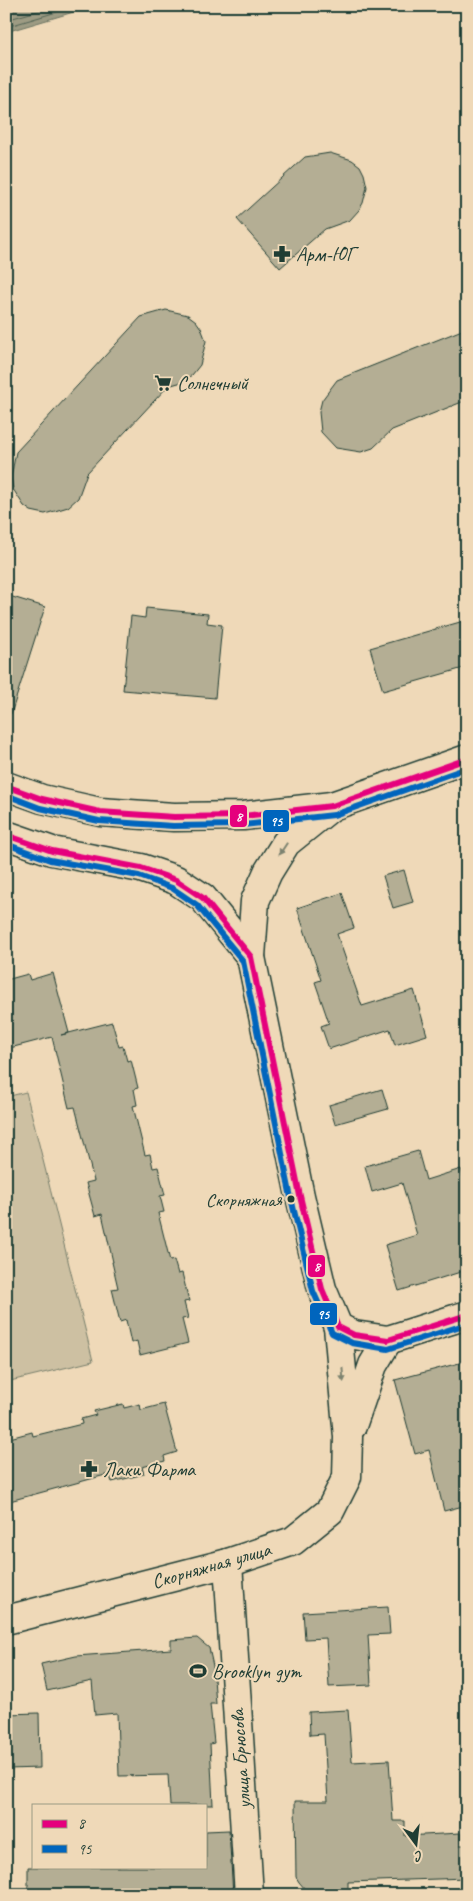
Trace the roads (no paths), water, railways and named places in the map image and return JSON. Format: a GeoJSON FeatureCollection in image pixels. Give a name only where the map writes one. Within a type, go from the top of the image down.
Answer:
{"type":"FeatureCollection","features":[{"type":"Feature","properties":{"kind":"main road"},"geometry":{"type":"LineString","coordinates":[[6,786],[42,799],[100,812],[174,817],[243,816],[332,806],[467,759]]}},
{"type":"Feature","properties":{"kind":"main road"},"geometry":{"type":"LineString","coordinates":[[251,957],[255,901],[268,872],[286,842],[332,806]]}},
{"type":"Feature","properties":{"kind":"main road"},"geometry":{"type":"LineString","coordinates":[[6,835],[52,851],[142,868],[176,880],[203,898],[251,957]]}},
{"type":"Feature","properties":{"kind":"main road","name":"Скорняжная улица"},"geometry":{"type":"LineString","coordinates":[[6,1620],[228,1563],[292,1541],[330,1511],[347,1477],[348,1437],[338,1327],[322,1289],[300,1196],[251,957]]}},
{"type":"Feature","properties":{"kind":"main road"},"geometry":{"type":"LineString","coordinates":[[338,1327],[354,1335],[388,1340],[467,1315]]}},
{"type":"Feature","properties":{"kind":"main road","name":"Скорняжная улица"},"geometry":{"type":"LineString","coordinates":[[348,1437],[373,1365],[388,1340]]}},
{"type":"Feature","properties":{"kind":"main road","name":"улица Брюсова"},"geometry":{"type":"LineString","coordinates":[[228,1563],[249,1895]]}},
{"type":"Feature","properties":{"kind":"water"},"geometry":{"type":"Polygon","coordinates":[[[6,6],[94,6],[6,32],[6,6]]]}},
{"type":"Feature","properties":{"kind":"place","name":"Арм-ЮГ"},"geometry":{"type":"Point","coordinates":[282,254]}},
{"type":"Feature","properties":{"kind":"place","name":"Солнечный"},"geometry":{"type":"Point","coordinates":[163,383]}},
{"type":"Feature","properties":{"kind":"place","name":"Скорняжная"},"geometry":{"type":"Point","coordinates":[291,1199]}},
{"type":"Feature","properties":{"kind":"place","name":"Лаки Фарма"},"geometry":{"type":"Point","coordinates":[89,1469]}},
{"type":"Feature","properties":{"kind":"place","name":"Brooklyn gym"},"geometry":{"type":"Point","coordinates":[198,1671]}}]}
